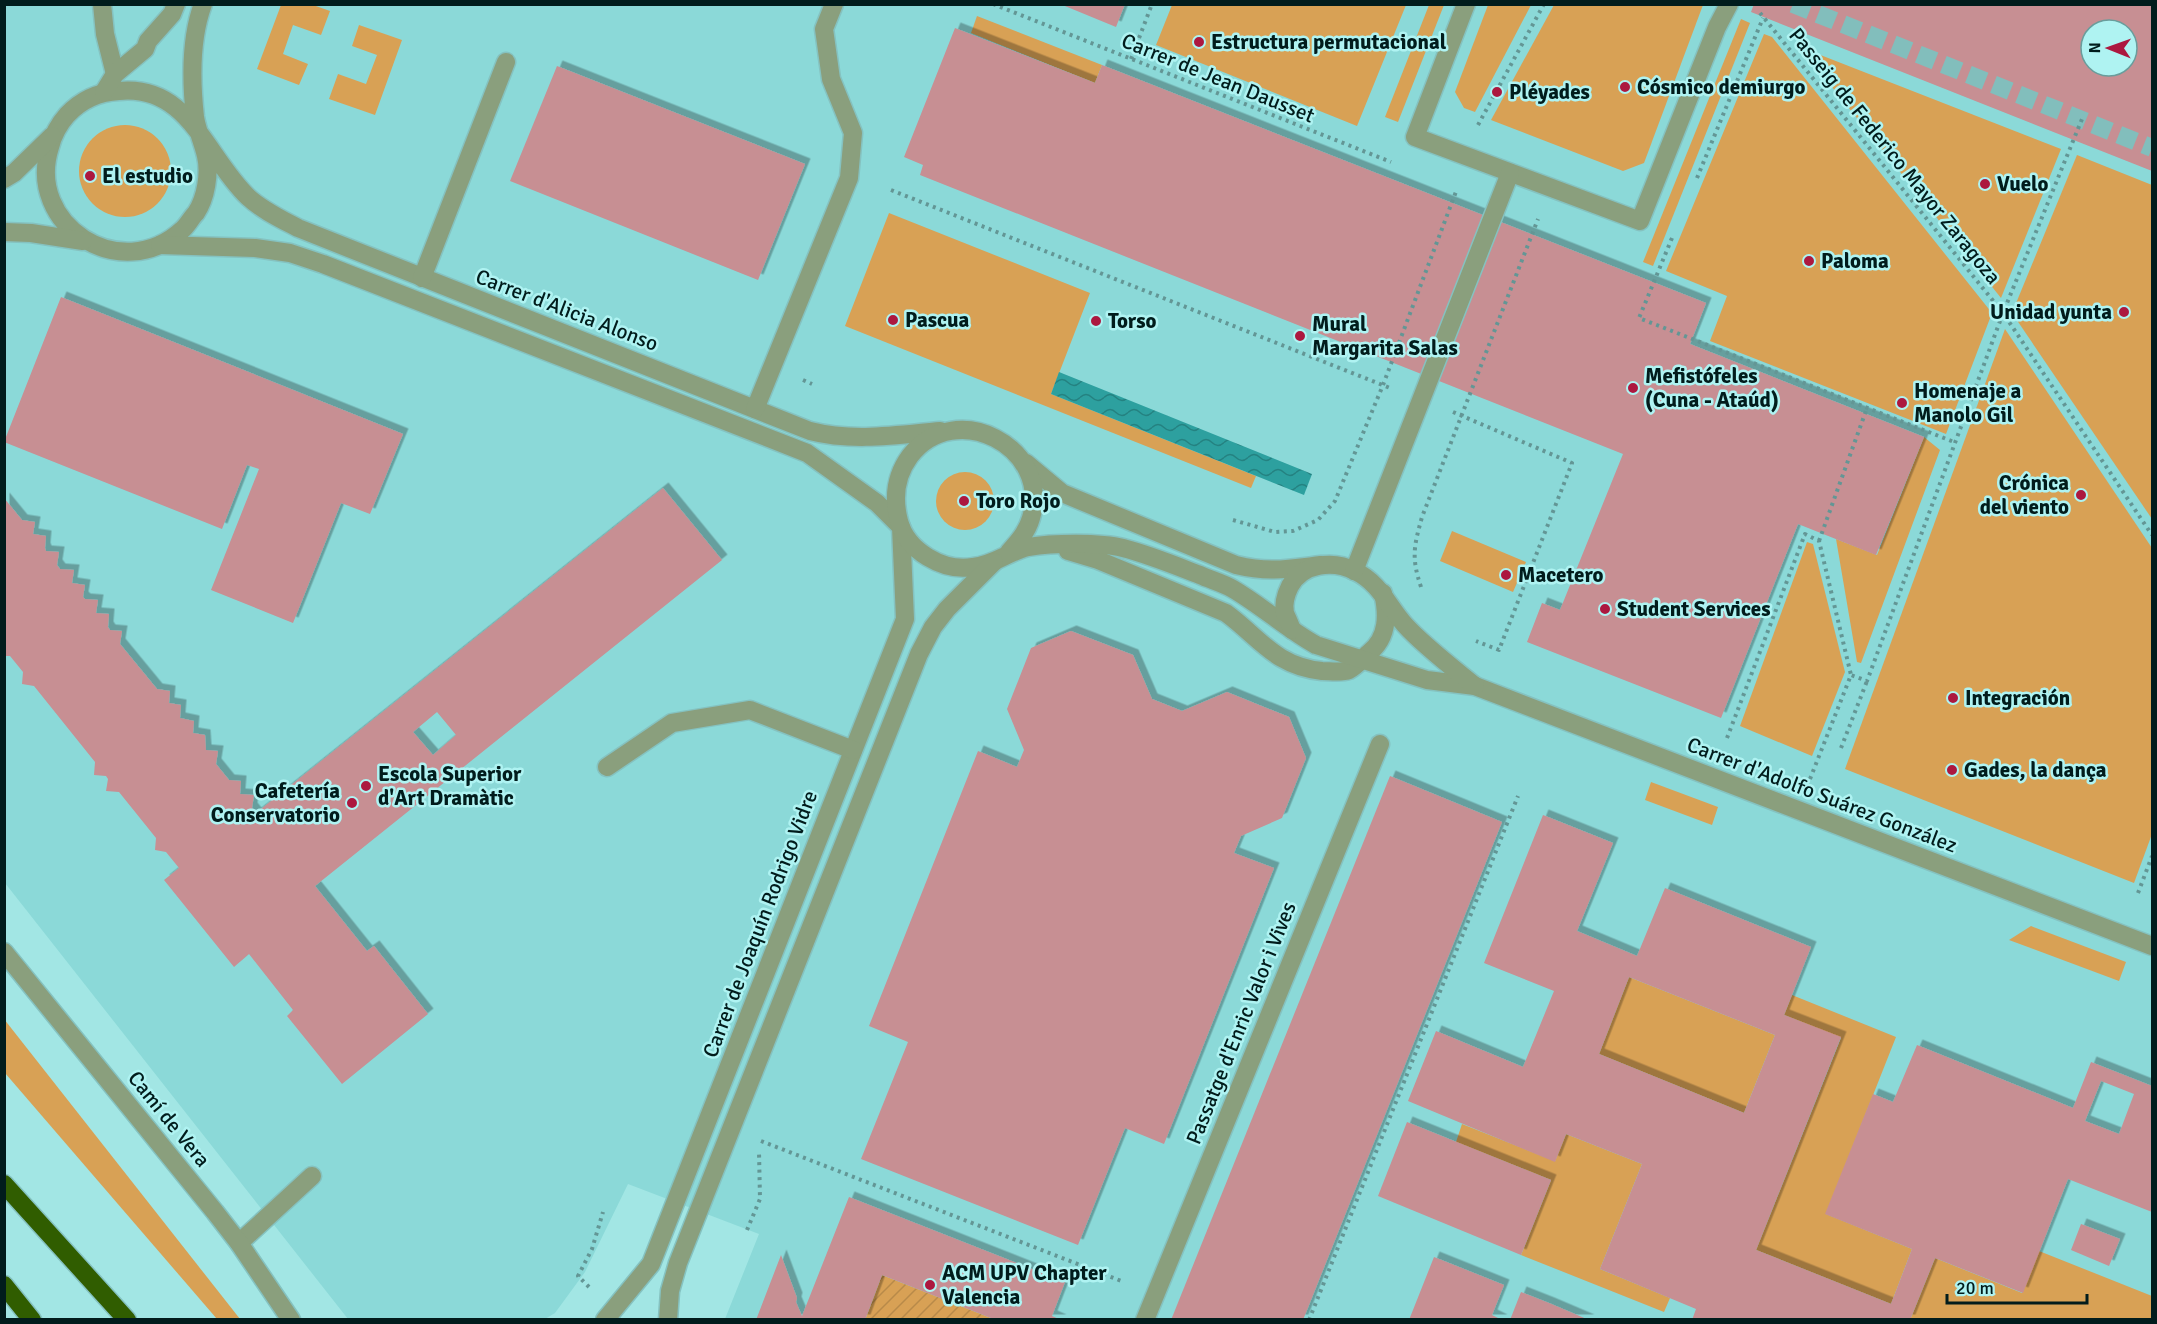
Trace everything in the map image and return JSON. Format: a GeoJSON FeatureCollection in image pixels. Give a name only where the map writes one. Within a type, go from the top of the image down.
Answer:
{"type":"FeatureCollection","features":[{"type":"Feature","properties":{"kind":"highway"},"geometry":{"type":"LineString","coordinates":[[4,1184],[127,1320]]}},
{"type":"Feature","properties":{"kind":"highway"},"geometry":{"type":"LineString","coordinates":[[4,1285],[32,1320]]}},
{"type":"Feature","properties":{"kind":"street"},"geometry":{"type":"LineString","coordinates":[[102,4],[105,34],[115,74]]}},
{"type":"Feature","properties":{"kind":"street"},"geometry":{"type":"LineString","coordinates":[[105,92],[115,74],[145,49],[148,42],[172,14],[176,4]]}},
{"type":"Feature","properties":{"kind":"street"},"geometry":{"type":"LineString","coordinates":[[160,245],[182,230],[198,210],[207,184],[207,158],[198,133],[193,88],[198,17],[203,4]]}},
{"type":"Feature","properties":{"kind":"street"},"geometry":{"type":"LineString","coordinates":[[755,409],[849,178],[853,133],[831,79],[824,29],[834,4]]}},
{"type":"Feature","properties":{"kind":"street"},"geometry":{"type":"LineString","coordinates":[[1466,4],[1415,137],[1640,221],[1717,27],[1729,4]]}},
{"type":"Feature","properties":{"kind":"street"},"geometry":{"type":"LineString","coordinates":[[105,34],[111,49],[118,54],[126,56],[145,49]]}},
{"type":"Feature","properties":{"kind":"street"},"geometry":{"type":"LineString","coordinates":[[422,278],[506,62]]}},
{"type":"Feature","properties":{"kind":"street"},"geometry":{"type":"LineString","coordinates":[[4,179],[14,173],[53,135],[66,116],[83,101],[105,92],[132,89],[159,96],[182,111],[198,133]]}},
{"type":"Feature","properties":{"kind":"street","name":"Carrer d'Alicia Alonso"},"geometry":{"type":"LineString","coordinates":[[198,133],[232,179],[249,197],[266,211],[298,228],[810,431],[830,436],[869,437],[960,430]]}},
{"type":"Feature","properties":{"kind":"street"},"geometry":{"type":"LineString","coordinates":[[53,135],[46,158],[45,183],[53,206],[66,226],[86,241],[110,251],[135,252],[160,245],[234,246],[290,253],[423,302],[807,453],[877,503],[901,527],[913,546],[930,559],[951,567],[973,568],[1002,557],[1049,545],[1118,547],[1143,553],[1230,587],[1316,645],[1363,659]]}},
{"type":"Feature","properties":{"kind":"street"},"geometry":{"type":"LineString","coordinates":[[1354,571],[1510,173]]}},
{"type":"Feature","properties":{"kind":"street"},"geometry":{"type":"LineString","coordinates":[[4,232],[31,233],[86,241]]}},
{"type":"Feature","properties":{"kind":"street"},"geometry":{"type":"LineString","coordinates":[[901,527],[896,508],[896,489],[901,471],[911,455],[925,442],[941,434],[960,430],[982,432],[1003,441],[1062,493],[1236,565],[1256,570],[1277,571],[1321,565],[1338,566],[1354,571],[1371,581],[1383,593],[1387,608],[1386,628],[1378,645],[1349,670],[1334,672],[1308,669],[1281,658],[1226,613],[1210,605],[1098,560],[1049,545]]}},
{"type":"Feature","properties":{"kind":"street"},"geometry":{"type":"LineString","coordinates":[[668,1320],[670,1291],[678,1263],[919,654],[933,627],[947,609],[1022,537],[1031,518],[1033,496],[1030,475],[1020,457]]}},
{"type":"Feature","properties":{"kind":"street","name":"Carrer de Joaquín Rodrigo Vidre"},"geometry":{"type":"LineString","coordinates":[[605,1320],[651,1264],[905,619],[901,527]]}},
{"type":"Feature","properties":{"kind":"street"},"geometry":{"type":"LineString","coordinates":[[1292,630],[1284,611],[1286,594],[1294,579],[1306,569],[1321,565]]}},
{"type":"Feature","properties":{"kind":"street","name":"Carrer d'Adolfo Suárez González"},"geometry":{"type":"LineString","coordinates":[[1383,593],[1405,625],[1474,686]]}},
{"type":"Feature","properties":{"kind":"street","name":"Carrer d'Adolfo Suárez González"},"geometry":{"type":"LineString","coordinates":[[1363,659],[1426,680],[1474,686],[2152,946]]}},
{"type":"Feature","properties":{"kind":"street"},"geometry":{"type":"LineString","coordinates":[[607,767],[672,723],[750,710],[853,750]]}},
{"type":"Feature","properties":{"kind":"street","name":"Passatge d'Enric Valor i Vives"},"geometry":{"type":"LineString","coordinates":[[1145,1320],[1380,744]]}},
{"type":"Feature","properties":{"kind":"street","name":"Camí de Vera"},"geometry":{"type":"LineString","coordinates":[[4,952],[239,1243],[291,1320]]}},
{"type":"Feature","properties":{"kind":"street"},"geometry":{"type":"LineString","coordinates":[[239,1243],[312,1176]]}},
{"type":"Feature","properties":{"kind":"path","name":"Carrer de Jean Dausset"},"geometry":{"type":"LineString","coordinates":[[993,4],[1403,167],[1415,137]]}},
{"type":"Feature","properties":{"kind":"path"},"geometry":{"type":"LineString","coordinates":[[1131,59],[1152,4]]}},
{"type":"Feature","properties":{"kind":"path"},"geometry":{"type":"LineString","coordinates":[[1233,520],[1275,532],[1293,531],[1318,520],[1335,501],[1383,385],[1465,156],[1544,4]]}},
{"type":"Feature","properties":{"kind":"path","name":"Passeig de Federico Mayor Zaragoza"},"geometry":{"type":"LineString","coordinates":[[1759,11],[2002,313],[2152,535]]}},
{"type":"Feature","properties":{"kind":"path"},"geometry":{"type":"LineString","coordinates":[[1696,179],[1763,18]]}},
{"type":"Feature","properties":{"kind":"path"},"geometry":{"type":"LineString","coordinates":[[1841,748],[2002,313],[2082,119]]}},
{"type":"Feature","properties":{"kind":"path"},"geometry":{"type":"LineString","coordinates":[[1423,595],[1414,566],[1414,543],[1422,516],[1550,187]]}},
{"type":"Feature","properties":{"kind":"path"},"geometry":{"type":"LineString","coordinates":[[891,190],[1461,416],[1572,463],[1499,650],[1469,638]]}},
{"type":"Feature","properties":{"kind":"path"},"geometry":{"type":"LineString","coordinates":[[1674,232],[1638,318],[1954,442]]}},
{"type":"Feature","properties":{"kind":"path"},"geometry":{"type":"LineString","coordinates":[[1799,810],[1851,675],[1819,541],[1867,408]]}},
{"type":"Feature","properties":{"kind":"path"},"geometry":{"type":"LineString","coordinates":[[1727,738],[1805,534],[1819,541]]}},
{"type":"Feature","properties":{"kind":"path"},"geometry":{"type":"LineString","coordinates":[[1851,675],[1867,681]]}},
{"type":"Feature","properties":{"kind":"path"},"geometry":{"type":"LineString","coordinates":[[1310,1320],[1518,796]]}},
{"type":"Feature","properties":{"kind":"path"},"geometry":{"type":"LineString","coordinates":[[2138,893],[2152,856]]}},
{"type":"Feature","properties":{"kind":"path"},"geometry":{"type":"LineString","coordinates":[[747,1230],[760,1199],[761,1178],[757,1133]]}},
{"type":"Feature","properties":{"kind":"path"},"geometry":{"type":"LineString","coordinates":[[759,1141],[1155,1294]]}},
{"type":"Feature","properties":{"kind":"path"},"geometry":{"type":"LineString","coordinates":[[580,1279],[578,1276],[592,1249],[603,1212]]}},
{"type":"Feature","properties":{"kind":"shaded area"},"geometry":{"type":"Polygon","coordinates":[[[1172,4],[1406,5],[1357,126],[1156,45],[1172,4]]]}},
{"type":"Feature","properties":{"kind":"shaded area"},"geometry":{"type":"Polygon","coordinates":[[[5,5],[2152,5],[2152,1319],[725,1319],[759,1234],[628,1184],[585,1272],[555,1313],[545,1319],[348,1319],[5,883],[5,5]]]}},
{"type":"Feature","properties":{"kind":"shaded area"},"geometry":{"type":"Polygon","coordinates":[[[281,5],[313,5],[330,11],[321,35],[293,25],[283,54],[308,64],[299,85],[257,69],[281,5]]]}},
{"type":"Feature","properties":{"kind":"shaded area"},"geometry":{"type":"Polygon","coordinates":[[[1429,5],[1444,5],[1398,122],[1385,117],[1429,5]]]}},
{"type":"Feature","properties":{"kind":"shaded area"},"geometry":{"type":"Polygon","coordinates":[[[1488,5],[1531,5],[1475,112],[1464,108],[1455,92],[1488,5]]]}},
{"type":"Feature","properties":{"kind":"shaded area"},"geometry":{"type":"Polygon","coordinates":[[[1554,5],[1703,5],[1644,163],[1623,171],[1491,120],[1554,5]]]}},
{"type":"Feature","properties":{"kind":"shaded area"},"geometry":{"type":"Polygon","coordinates":[[[977,16],[1102,65],[1095,83],[971,33],[977,16]]]}},
{"type":"Feature","properties":{"kind":"shaded area"},"geometry":{"type":"Polygon","coordinates":[[[1741,19],[1750,23],[1653,266],[1643,262],[1741,19]]]}},
{"type":"Feature","properties":{"kind":"shaded area"},"geometry":{"type":"Polygon","coordinates":[[[359,25],[402,40],[375,115],[329,99],[338,74],[366,84],[377,55],[352,46],[359,25]]]}},
{"type":"Feature","properties":{"kind":"shaded area"},"geometry":{"type":"Polygon","coordinates":[[[1764,34],[1772,37],[1992,313],[1946,434],[1710,341],[1727,296],[1666,271],[1764,34]]]}},
{"type":"Feature","properties":{"kind":"shaded area"},"geometry":{"type":"Polygon","coordinates":[[[1800,47],[2061,149],[2001,298],[1800,47]]]}},
{"type":"Feature","properties":{"kind":"shaded area"},"geometry":{"type":"Polygon","coordinates":[[[116,125],[134,125],[151,132],[164,145],[171,162],[171,180],[164,197],[151,210],[134,217],[116,217],[99,210],[86,197],[79,180],[79,162],[86,145],[99,132],[116,125]]]}},
{"type":"Feature","properties":{"kind":"shaded area"},"geometry":{"type":"Polygon","coordinates":[[[2077,155],[2152,185],[2152,519],[2012,313],[2077,155]]]}},
{"type":"Feature","properties":{"kind":"shaded area"},"geometry":{"type":"Polygon","coordinates":[[[889,213],[1090,293],[1051,394],[1256,476],[1251,488],[845,326],[889,213]]]}},
{"type":"Feature","properties":{"kind":"shaded area"},"geometry":{"type":"Polygon","coordinates":[[[2005,329],[2152,548],[2152,834],[2134,883],[1845,769],[2005,329]]]}},
{"type":"Feature","properties":{"kind":"shaded area"},"geometry":{"type":"Polygon","coordinates":[[[1924,437],[1940,450],[1861,663],[1857,662],[1836,539],[1877,555],[1924,437]]]}},
{"type":"Feature","properties":{"kind":"shaded area"},"geometry":{"type":"Polygon","coordinates":[[[959,472],[971,472],[986,480],[994,495],[994,507],[986,522],[971,530],[959,530],[944,522],[936,507],[936,495],[944,480],[959,472]]]}},
{"type":"Feature","properties":{"kind":"shaded area"},"geometry":{"type":"Polygon","coordinates":[[[1452,531],[1526,562],[1513,592],[1440,561],[1452,531]]]}},
{"type":"Feature","properties":{"kind":"shaded area"},"geometry":{"type":"Polygon","coordinates":[[[1807,542],[1813,544],[1845,672],[1812,756],[1740,726],[1807,542]]]}},
{"type":"Feature","properties":{"kind":"shaded area"},"geometry":{"type":"Polygon","coordinates":[[[1651,782],[1718,807],[1712,825],[1645,800],[1651,782]]]}},
{"type":"Feature","properties":{"kind":"shaded area"},"geometry":{"type":"Polygon","coordinates":[[[2031,926],[2126,962],[2119,981],[2009,940],[2031,926]]]}},
{"type":"Feature","properties":{"kind":"shaded area"},"geometry":{"type":"Polygon","coordinates":[[[1629,977],[1775,1035],[1744,1113],[1599,1054],[1629,977]]]}},
{"type":"Feature","properties":{"kind":"shaded area"},"geometry":{"type":"Polygon","coordinates":[[[1792,995],[1896,1037],[1826,1214],[1912,1249],[1891,1304],[1756,1250],[1841,1038],[1784,1015],[1792,995]]]}},
{"type":"Feature","properties":{"kind":"shaded area"},"geometry":{"type":"Polygon","coordinates":[[[4,1019],[240,1319],[217,1319],[5,1073],[4,1019]]]}},
{"type":"Feature","properties":{"kind":"shaded area"},"geometry":{"type":"Polygon","coordinates":[[[1462,1124],[1555,1161],[1566,1134],[1642,1164],[1600,1269],[1670,1298],[1664,1312],[1521,1255],[1551,1180],[1456,1142],[1462,1124]]]}},
{"type":"Feature","properties":{"kind":"shaded area"},"geometry":{"type":"Polygon","coordinates":[[[2039,1251],[2152,1296],[2152,1319],[1910,1320],[1935,1258],[2022,1293],[2039,1251]]]}},
{"type":"Feature","properties":{"kind":"shaded area"},"geometry":{"type":"Polygon","coordinates":[[[882,1275],[996,1320],[865,1320],[882,1275]]]}},
{"type":"Feature","properties":{"kind":"water"},"geometry":{"type":"Polygon","coordinates":[[[1059,372],[1312,474],[1304,495],[1051,394],[1059,372]]]}},
{"type":"Feature","properties":{"kind":"building"},"geometry":{"type":"Polygon","coordinates":[[[1060,4],[1125,4],[1116,27],[1060,4]]]}},
{"type":"Feature","properties":{"kind":"building"},"geometry":{"type":"Polygon","coordinates":[[[1754,4],[2152,4],[2152,171],[1751,12],[1754,4]]]}},
{"type":"Feature","properties":{"kind":"building"},"geometry":{"type":"Polygon","coordinates":[[[955,28],[1095,83],[1102,65],[1706,303],[1690,344],[1924,437],[1876,555],[1798,524],[1721,718],[1527,642],[1542,603],[1560,610],[1623,454],[920,175],[923,165],[904,157],[955,28]]]}},
{"type":"Feature","properties":{"kind":"building"},"geometry":{"type":"Polygon","coordinates":[[[557,66],[805,164],[758,280],[510,181],[557,66]]]}},
{"type":"Feature","properties":{"kind":"building"},"geometry":{"type":"Polygon","coordinates":[[[61,297],[403,434],[370,514],[341,503],[293,623],[211,590],[259,469],[247,465],[222,529],[4,442],[61,297]]]}},
{"type":"Feature","properties":{"kind":"building","name":"Escola Superior d'Art Dramàtic"},"geometry":{"type":"Polygon","coordinates":[[[663,488],[722,560],[315,886],[367,951],[374,946],[428,1014],[342,1084],[287,1016],[293,1010],[249,954],[234,967],[164,880],[179,868],[166,852],[155,850],[156,838],[119,792],[106,791],[108,779],[106,776],[94,775],[95,762],[34,686],[22,684],[23,672],[10,656],[4,656],[4,498],[22,520],[35,522],[33,534],[46,536],[46,551],[59,552],[57,565],[60,569],[74,570],[72,583],[85,585],[83,597],[98,600],[96,613],[109,614],[108,627],[110,630],[122,631],[120,644],[157,689],[170,691],[169,703],[181,705],[180,718],[194,721],[193,733],[205,735],[206,750],[218,751],[216,764],[229,780],[241,781],[240,794],[254,795],[252,808],[256,813],[663,488]],[[437,712],[413,732],[433,755],[456,735],[437,712]]]}},
{"type":"Feature","properties":{"kind":"building"},"geometry":{"type":"Polygon","coordinates":[[[1071,631],[1133,655],[1152,699],[1182,711],[1227,692],[1289,717],[1306,758],[1282,818],[1241,836],[1234,853],[1274,868],[1164,1144],[1125,1128],[1078,1245],[861,1159],[908,1042],[869,1026],[978,751],[1017,767],[1024,750],[1007,709],[1031,648],[1071,631]]]}},
{"type":"Feature","properties":{"kind":"building"},"geometry":{"type":"Polygon","coordinates":[[[1390,776],[1502,822],[1303,1320],[1171,1320],[1390,776]]]}},
{"type":"Feature","properties":{"kind":"building"},"geometry":{"type":"Polygon","coordinates":[[[1543,815],[1613,843],[1577,931],[1637,956],[1665,888],[1811,947],[1784,1015],[1841,1037],[1756,1250],[1891,1304],[1912,1249],[1825,1214],[1873,1094],[1893,1102],[1917,1045],[2073,1108],[2091,1062],[2152,1086],[2152,1212],[2068,1179],[2023,1293],[1935,1258],[1910,1320],[1692,1320],[1696,1309],[1600,1269],[1642,1164],[1566,1134],[1555,1162],[1408,1101],[1436,1031],[1523,1067],[1554,991],[1484,963],[1543,815]],[[1629,977],[1599,1054],[1744,1113],[1775,1035],[1629,977]],[[2101,1081],[2085,1121],[2119,1134],[2134,1094],[2101,1081]]]}},
{"type":"Feature","properties":{"kind":"building"},"geometry":{"type":"Polygon","coordinates":[[[1407,1122],[1551,1180],[1521,1255],[1378,1196],[1407,1122]]]}},
{"type":"Feature","properties":{"kind":"building"},"geometry":{"type":"Polygon","coordinates":[[[849,1197],[1065,1282],[1052,1316],[1061,1320],[996,1320],[882,1275],[865,1320],[756,1320],[781,1255],[802,1316],[849,1197]]]}},
{"type":"Feature","properties":{"kind":"building"},"geometry":{"type":"Polygon","coordinates":[[[2081,1224],[2120,1239],[2109,1266],[2071,1250],[2081,1224]]]}},
{"type":"Feature","properties":{"kind":"building"},"geometry":{"type":"Polygon","coordinates":[[[1434,1257],[1504,1285],[1492,1315],[1502,1320],[1409,1320],[1434,1257]]]}},
{"type":"Feature","properties":{"kind":"building"},"geometry":{"type":"Polygon","coordinates":[[[1521,1292],[1549,1303],[1589,1320],[1510,1320],[1521,1292]]]}},
{"type":"Feature","properties":{"kind":"tunnel"},"geometry":{"type":"LineString","coordinates":[[1793,4],[2152,148]]}},
{"type":"Feature","properties":{"kind":"place","name":"Estructura permutacional"},"geometry":{"type":"Point","coordinates":[1199,42]}},
{"type":"Feature","properties":{"kind":"place","name":"Cósmico demiurgo"},"geometry":{"type":"Point","coordinates":[1625,87]}},
{"type":"Feature","properties":{"kind":"place","name":"Pléyades"},"geometry":{"type":"Point","coordinates":[1497,92]}},
{"type":"Feature","properties":{"kind":"place","name":"El estudio"},"geometry":{"type":"Point","coordinates":[90,176]}},
{"type":"Feature","properties":{"kind":"place","name":"Vuelo"},"geometry":{"type":"Point","coordinates":[1985,184]}},
{"type":"Feature","properties":{"kind":"place","name":"Paloma"},"geometry":{"type":"Point","coordinates":[1809,261]}},
{"type":"Feature","properties":{"kind":"place","name":"Unidad yunta"},"geometry":{"type":"Point","coordinates":[2124,312]}},
{"type":"Feature","properties":{"kind":"place","name":"Pascua"},"geometry":{"type":"Point","coordinates":[893,320]}},
{"type":"Feature","properties":{"kind":"place","name":"Torso"},"geometry":{"type":"Point","coordinates":[1096,321]}},
{"type":"Feature","properties":{"kind":"place","name":"Mural Margarita Salas"},"geometry":{"type":"Point","coordinates":[1300,336]}},
{"type":"Feature","properties":{"kind":"place","name":"Mefistófeles (Cuna - Ataúd)"},"geometry":{"type":"Point","coordinates":[1633,388]}},
{"type":"Feature","properties":{"kind":"place","name":"Homenaje a Manolo Gil"},"geometry":{"type":"Point","coordinates":[1902,403]}},
{"type":"Feature","properties":{"kind":"place","name":"Crónica del viento"},"geometry":{"type":"Point","coordinates":[2081,495]}},
{"type":"Feature","properties":{"kind":"place","name":"Toro Rojo"},"geometry":{"type":"Point","coordinates":[964,501]}},
{"type":"Feature","properties":{"kind":"place","name":"Macetero"},"geometry":{"type":"Point","coordinates":[1506,575]}},
{"type":"Feature","properties":{"kind":"place","name":"Student Services"},"geometry":{"type":"Point","coordinates":[1605,609]}},
{"type":"Feature","properties":{"kind":"place","name":"Integración"},"geometry":{"type":"Point","coordinates":[1953,698]}},
{"type":"Feature","properties":{"kind":"place","name":"Gades, la dança"},"geometry":{"type":"Point","coordinates":[1952,770]}},
{"type":"Feature","properties":{"kind":"place","name":"Escola Superior d'Art Dramàtic"},"geometry":{"type":"Point","coordinates":[366,786]}},
{"type":"Feature","properties":{"kind":"place","name":"Cafetería Conservatorio"},"geometry":{"type":"Point","coordinates":[352,803]}},
{"type":"Feature","properties":{"kind":"place","name":"ACM UPV Chapter Valencia"},"geometry":{"type":"Point","coordinates":[930,1285]}}]}
